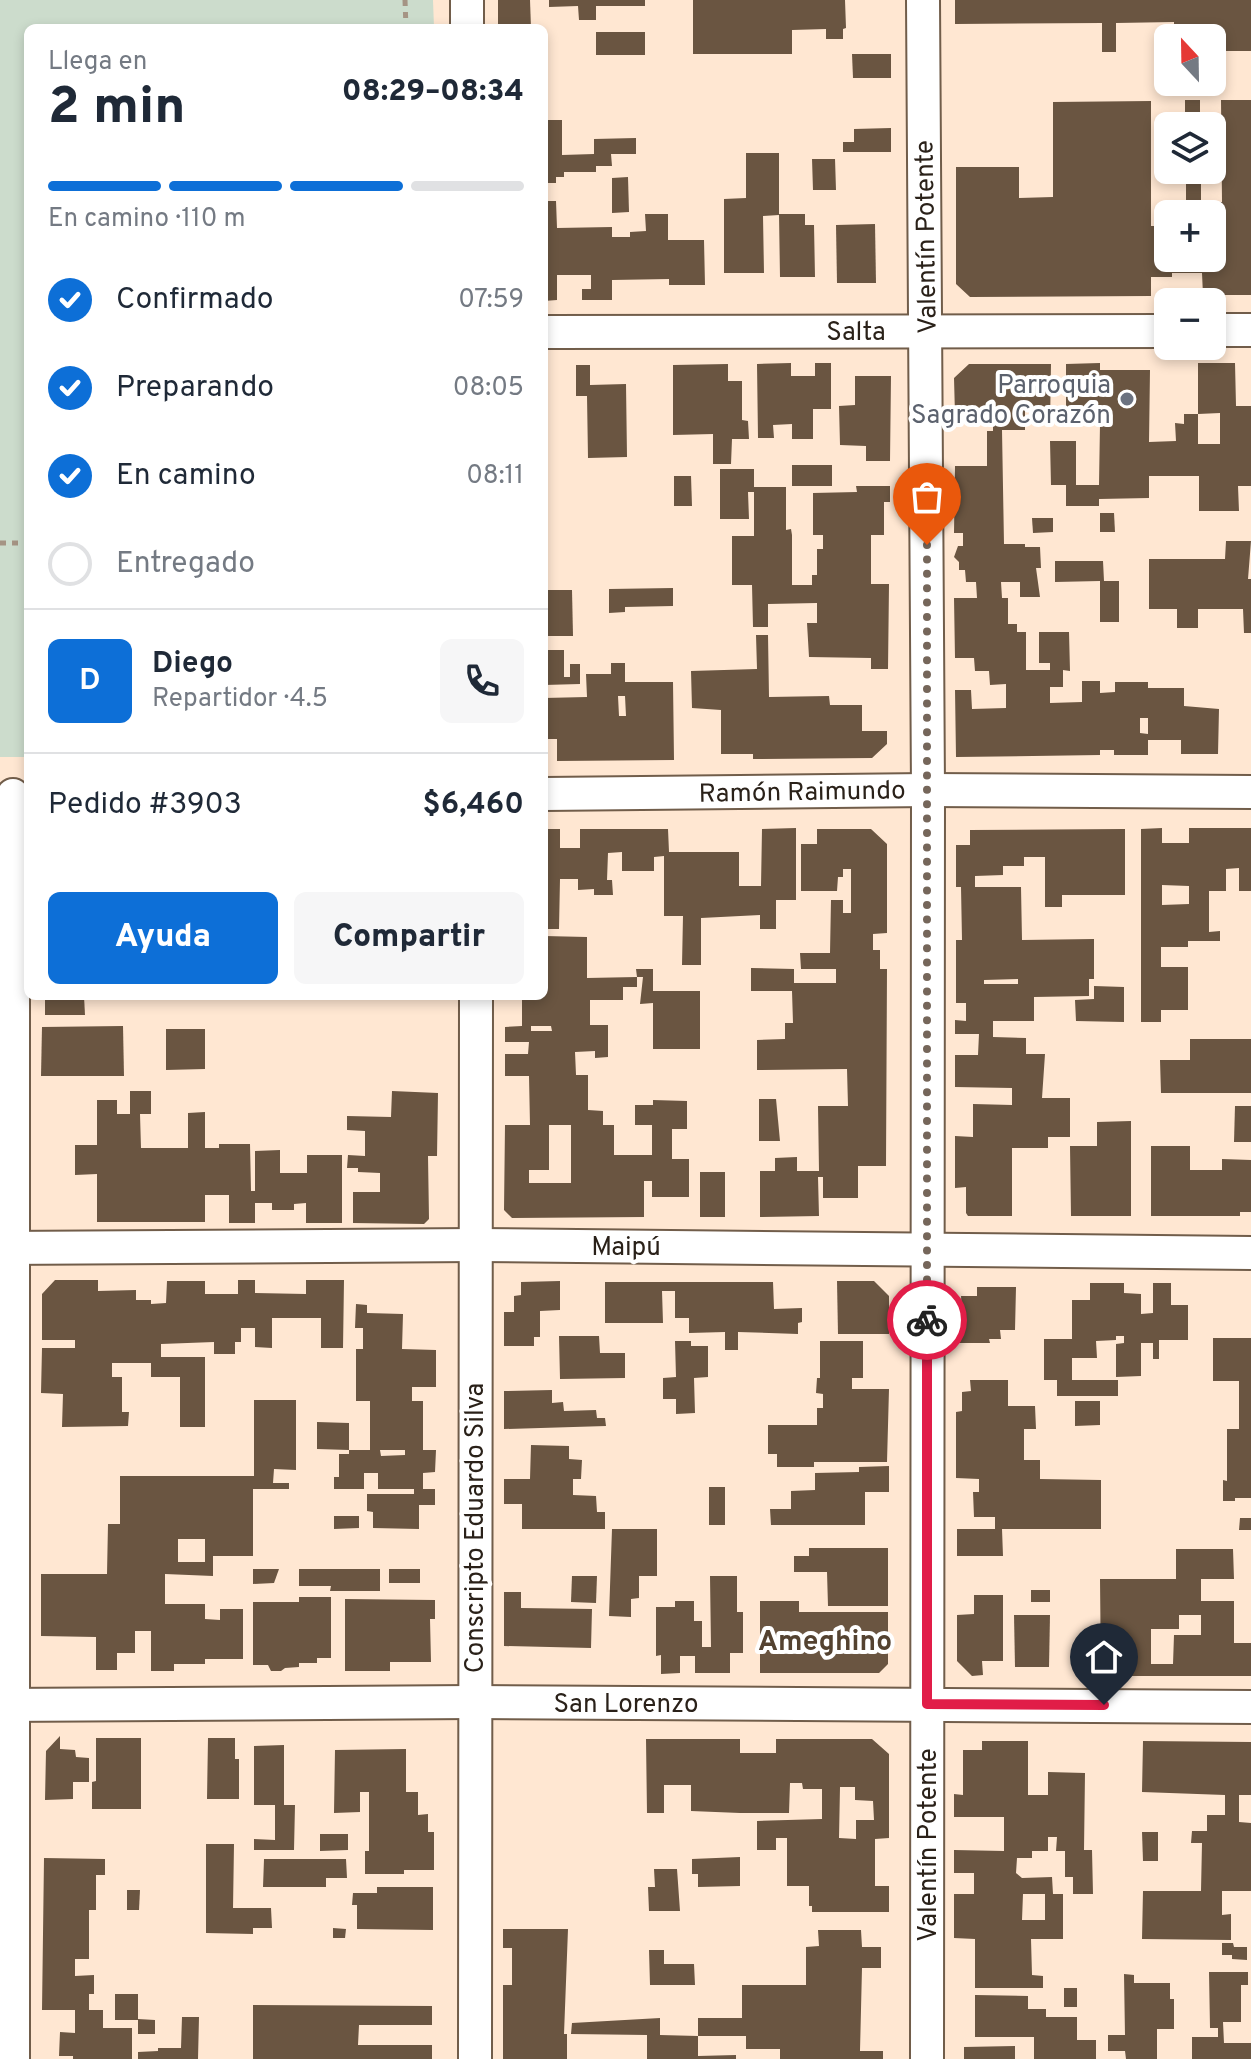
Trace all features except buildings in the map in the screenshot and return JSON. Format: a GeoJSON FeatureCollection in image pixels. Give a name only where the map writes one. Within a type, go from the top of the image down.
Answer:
{"type":"FeatureCollection","features":[{"type":"Feature","properties":{"kind":"street"},"geometry":{"type":"LineString","coordinates":[[467,0],[467,24]]}},
{"type":"Feature","properties":{"kind":"street","name":"Valentín Potente"},"geometry":{"type":"LineString","coordinates":[[923,0],[928,790],[927,2059]]}},
{"type":"Feature","properties":{"kind":"street"},"geometry":{"type":"LineString","coordinates":[[1226,330],[1251,330]]}},
{"type":"Feature","properties":{"kind":"street","name":"Salta"},"geometry":{"type":"LineString","coordinates":[[548,332],[1154,331]]}},
{"type":"Feature","properties":{"kind":"street","name":"Ramón Raimundo"},"geometry":{"type":"LineString","coordinates":[[548,794],[928,790],[1251,792]]}},
{"type":"Feature","properties":{"kind":"street"},"geometry":{"type":"LineString","coordinates":[[13,2059],[6,1705],[6,1248],[14,795]]}},
{"type":"Feature","properties":{"kind":"street","name":"Conscripto Eduardo Silva"},"geometry":{"type":"LineString","coordinates":[[475,2059],[476,1000]]}},
{"type":"Feature","properties":{"kind":"street","name":"Maipú"},"geometry":{"type":"LineString","coordinates":[[6,1248],[476,1245],[1251,1253]]}},
{"type":"Feature","properties":{"kind":"street","name":"San Lorenzo"},"geometry":{"type":"LineString","coordinates":[[6,1705],[473,1702],[1251,1707]]}},
{"type":"Feature","properties":{"kind":"path"},"geometry":{"type":"LineString","coordinates":[[405,0],[406,24]]}},
{"type":"Feature","properties":{"kind":"path"},"geometry":{"type":"LineString","coordinates":[[0,543],[24,543]]}},
{"type":"Feature","properties":{"kind":"green space"},"geometry":{"type":"Polygon","coordinates":[[[0,0],[433,0],[434,24],[24,24],[24,757],[0,757],[0,0]]]}},
{"type":"Feature","properties":{"kind":"way so far"},"geometry":{"type":"LineString","coordinates":[[927,545],[927,1320]]}},
{"type":"Feature","properties":{"kind":"place","name":"Parroquia Sagrado Corazón"},"geometry":{"type":"Point","coordinates":[1127,399]}},
{"type":"Feature","properties":{"kind":"district","name":"Ameghino"},"geometry":{"type":"Point","coordinates":[825,1640]}},
{"type":"Feature","properties":{"kind":"route"},"geometry":{"type":"LineString","coordinates":[[927,1320],[927,1704],[1104,1705]]}}]}
